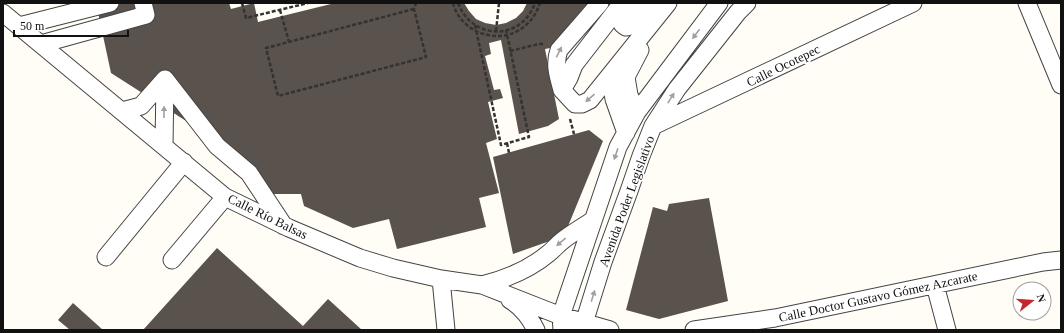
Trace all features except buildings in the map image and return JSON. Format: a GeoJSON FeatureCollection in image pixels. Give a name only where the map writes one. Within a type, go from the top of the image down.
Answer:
{"type":"FeatureCollection","features":[{"type":"Feature","properties":{"kind":"street"},"geometry":{"type":"LineString","coordinates":[[19,26],[110,3]]}},
{"type":"Feature","properties":{"kind":"street"},"geometry":{"type":"LineString","coordinates":[[40,44],[146,14],[143,3]]}},
{"type":"Feature","properties":{"kind":"street"},"geometry":{"type":"LineString","coordinates":[[600,3],[559,50],[556,58],[556,67],[562,90],[575,104],[582,104],[590,100],[669,3]]}},
{"type":"Feature","properties":{"kind":"street"},"geometry":{"type":"LineString","coordinates":[[562,90],[574,65],[622,3]]}},
{"type":"Feature","properties":{"kind":"street"},"geometry":{"type":"LineString","coordinates":[[637,3],[622,21],[624,27],[627,28],[630,26],[650,3]]}},
{"type":"Feature","properties":{"kind":"street"},"geometry":{"type":"LineString","coordinates":[[637,112],[629,95],[626,77],[639,52],[651,38],[669,3]]}},
{"type":"Feature","properties":{"kind":"street","name":"Avenida Poder Legislativo"},"geometry":{"type":"LineString","coordinates":[[561,323],[593,220],[618,148],[637,112],[719,3]]}},
{"type":"Feature","properties":{"kind":"street","name":"Calle Ocotepec"},"geometry":{"type":"LineString","coordinates":[[654,126],[913,3]]}},
{"type":"Feature","properties":{"kind":"street"},"geometry":{"type":"LineString","coordinates":[[1027,3],[1061,85]]}},
{"type":"Feature","properties":{"kind":"street","name":"Avenida Poder Legislativo"},"geometry":{"type":"LineString","coordinates":[[580,326],[641,156],[654,126],[677,89],[737,6]]}},
{"type":"Feature","properties":{"kind":"street"},"geometry":{"type":"LineString","coordinates":[[91,8],[97,28]]}},
{"type":"Feature","properties":{"kind":"street","name":"Calle Río Balsas"},"geometry":{"type":"LineString","coordinates":[[3,13],[226,197],[284,226],[360,258],[441,279],[482,285],[561,323],[580,326]]}},
{"type":"Feature","properties":{"kind":"street"},"geometry":{"type":"LineString","coordinates":[[618,65],[612,86],[614,99],[626,133]]}},
{"type":"Feature","properties":{"kind":"street"},"geometry":{"type":"LineString","coordinates":[[122,111],[142,106],[165,79]]}},
{"type":"Feature","properties":{"kind":"street"},"geometry":{"type":"LineString","coordinates":[[164,146],[165,79]]}},
{"type":"Feature","properties":{"kind":"street"},"geometry":{"type":"LineString","coordinates":[[165,79],[216,146],[249,173],[284,226]]}},
{"type":"Feature","properties":{"kind":"street"},"geometry":{"type":"LineString","coordinates":[[106,257],[184,162]]}},
{"type":"Feature","properties":{"kind":"street"},"geometry":{"type":"LineString","coordinates":[[172,260],[226,197]]}},
{"type":"Feature","properties":{"kind":"street"},"geometry":{"type":"LineString","coordinates":[[482,285],[500,280],[532,265],[548,254],[562,241],[593,220]]}},
{"type":"Feature","properties":{"kind":"street","name":"Calle Doctor Gustavo Gómez Azcarate"},"geometry":{"type":"LineString","coordinates":[[694,330],[775,318],[1043,262],[1061,260]]}},
{"type":"Feature","properties":{"kind":"street"},"geometry":{"type":"LineString","coordinates":[[441,279],[446,330]]}},
{"type":"Feature","properties":{"kind":"street"},"geometry":{"type":"LineString","coordinates":[[482,285],[514,303],[528,316],[536,330]]}},
{"type":"Feature","properties":{"kind":"street"},"geometry":{"type":"LineString","coordinates":[[935,285],[947,330]]}},
{"type":"Feature","properties":{"kind":"street"},"geometry":{"type":"LineString","coordinates":[[580,326],[610,330]]}},
{"type":"Feature","properties":{"kind":"path"},"geometry":{"type":"LineString","coordinates":[[242,3],[246,18],[308,3]]}},
{"type":"Feature","properties":{"kind":"path"},"geometry":{"type":"LineString","coordinates":[[414,9],[266,48],[278,96],[426,57],[414,9],[416,3]]}},
{"type":"Feature","properties":{"kind":"path"},"geometry":{"type":"LineString","coordinates":[[453,3],[460,19],[472,29],[485,35],[500,36],[515,32],[527,24],[536,13],[540,3]]}},
{"type":"Feature","properties":{"kind":"path"},"geometry":{"type":"LineString","coordinates":[[458,3],[465,16],[475,25],[487,31],[501,32],[514,28],[524,21],[535,3]]}},
{"type":"Feature","properties":{"kind":"path"},"geometry":{"type":"LineString","coordinates":[[496,31],[498,3]]}},
{"type":"Feature","properties":{"kind":"path"},"geometry":{"type":"LineString","coordinates":[[280,10],[289,42]]}},
{"type":"Feature","properties":{"kind":"path"},"geometry":{"type":"LineString","coordinates":[[475,25],[501,145],[529,137],[506,30]]}},
{"type":"Feature","properties":{"kind":"path"},"geometry":{"type":"LineString","coordinates":[[510,51],[539,44],[548,44]]}},
{"type":"Feature","properties":{"kind":"path"},"geometry":{"type":"LineString","coordinates":[[507,143],[509,153]]}}]}
